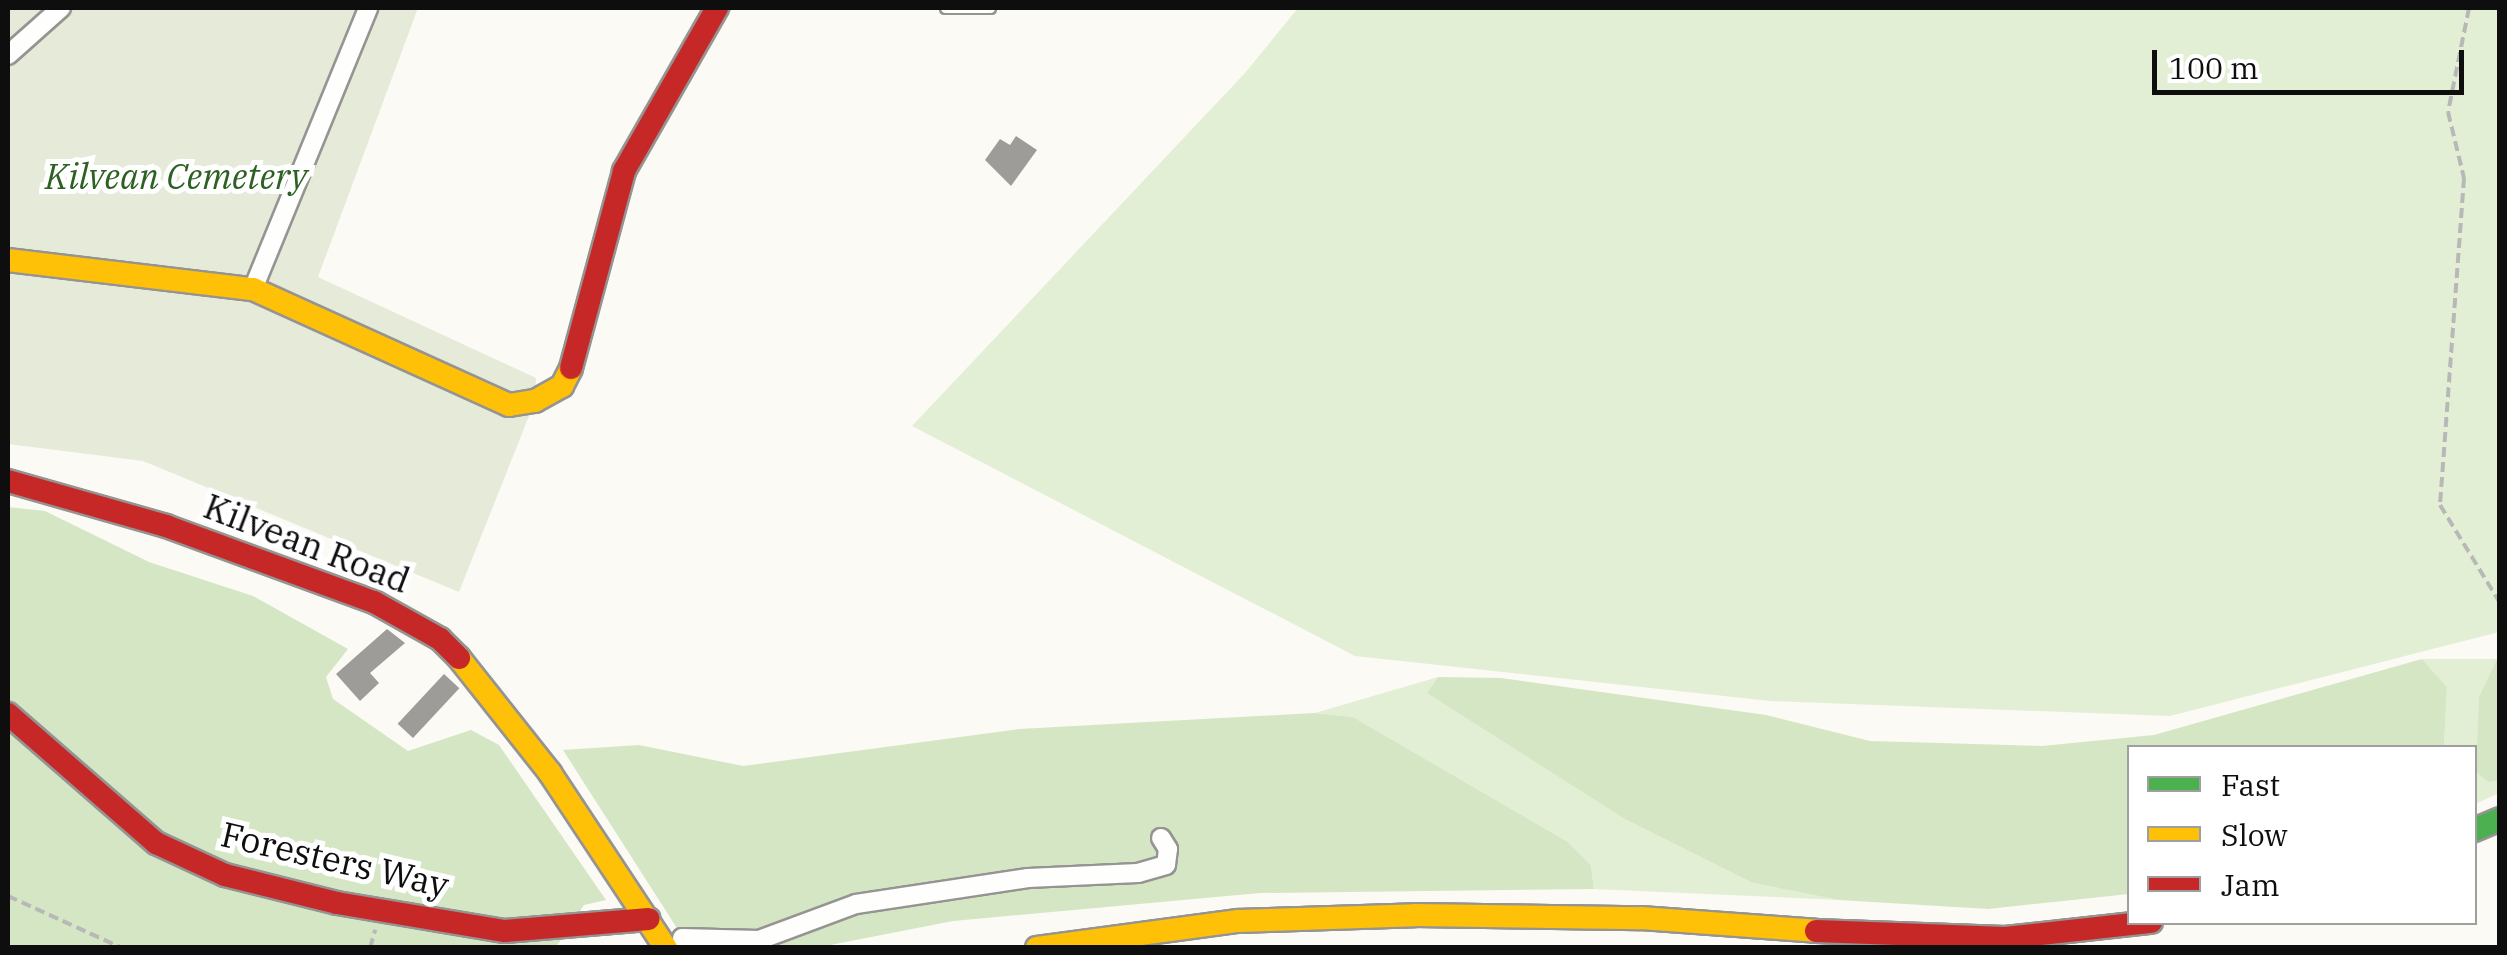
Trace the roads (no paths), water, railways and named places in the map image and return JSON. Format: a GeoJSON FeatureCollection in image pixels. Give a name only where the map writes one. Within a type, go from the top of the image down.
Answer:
{"type":"FeatureCollection","features":[{"type":"Feature","properties":{"kind":"main road"},"geometry":{"type":"LineString","coordinates":[[8,260],[253,289],[509,405],[562,386],[577,357],[624,171],[710,11]]}},
{"type":"Feature","properties":{"kind":"main road","name":"Kilvean Road"},"geometry":{"type":"LineString","coordinates":[[8,482],[166,526],[374,602],[440,639],[475,673],[550,772],[648,920],[674,943]]}},
{"type":"Feature","properties":{"kind":"main road","name":"Foresters Way"},"geometry":{"type":"LineString","coordinates":[[8,714],[156,843],[225,875],[337,903],[505,931],[648,920]]}},
{"type":"Feature","properties":{"kind":"main road"},"geometry":{"type":"LineString","coordinates":[[1038,948],[1238,921],[1415,915],[1640,918],[1914,938],[2005,938],[2127,925]]}},
{"type":"Feature","properties":{"kind":"street"},"geometry":{"type":"LineString","coordinates":[[8,55],[62,8]]}},
{"type":"Feature","properties":{"kind":"street"},"geometry":{"type":"LineString","coordinates":[[253,289],[368,8]]}},
{"type":"Feature","properties":{"kind":"street"},"geometry":{"type":"LineString","coordinates":[[674,943],[759,940],[838,908],[1010,880],[1138,872],[1166,865],[1168,850],[1161,838]]}},
{"type":"Feature","properties":{"kind":"lane"},"geometry":{"type":"LineString","coordinates":[[946,8],[990,8]]}},
{"type":"Feature","properties":{"kind":"park label","name":"Kilvean Cemetery"},"geometry":{"type":"Point","coordinates":[176,176]}}]}
